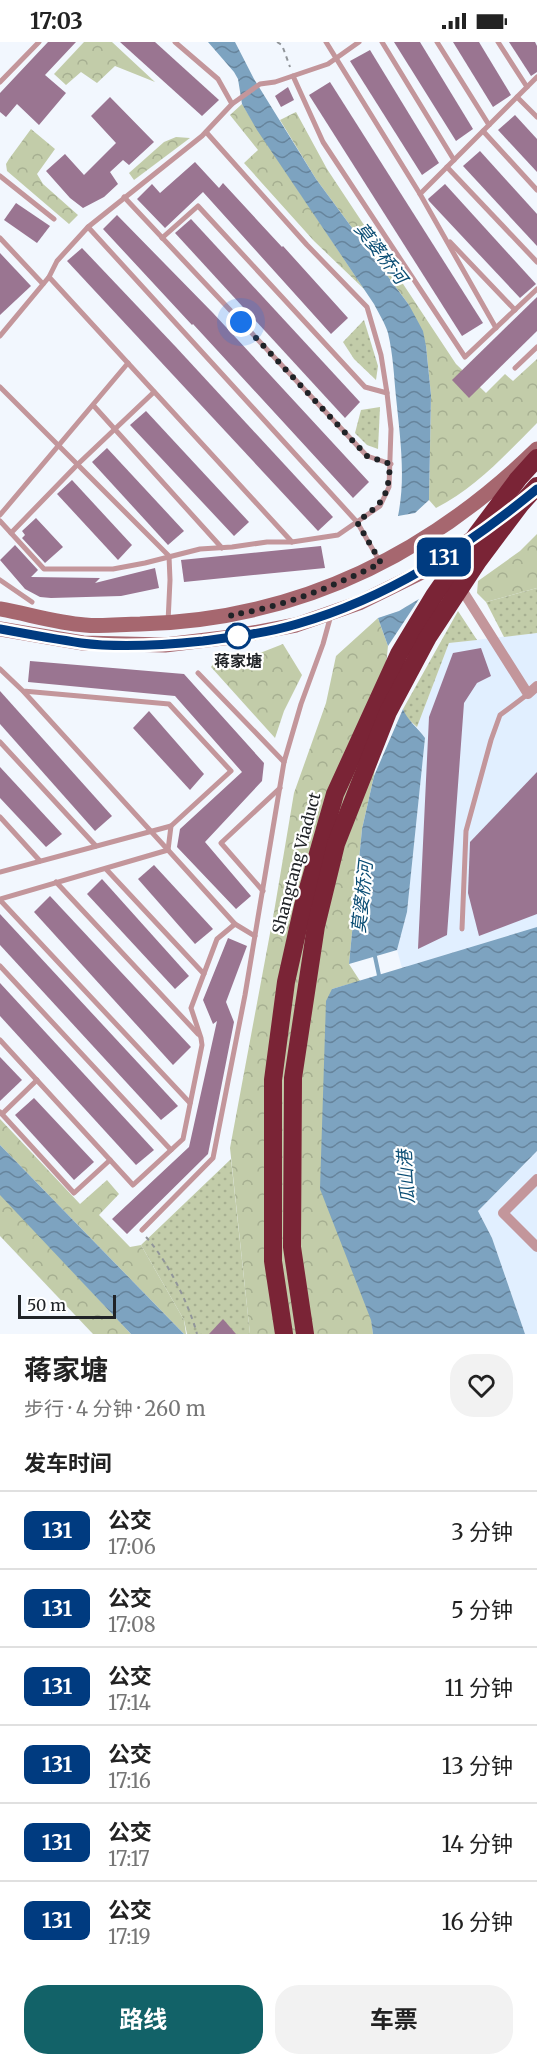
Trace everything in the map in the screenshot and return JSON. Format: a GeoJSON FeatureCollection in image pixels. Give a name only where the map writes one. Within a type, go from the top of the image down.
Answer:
{"type":"FeatureCollection","features":[{"type":"Feature","properties":{"kind":"highway","name":"Shangtang Viaduct"},"geometry":{"type":"LineString","coordinates":[[284,1334],[273,1261],[273,1080],[286,982],[303,906],[335,794],[399,654],[434,596],[477,534],[518,479],[537,458]]}},
{"type":"Feature","properties":{"kind":"highway","name":"Shangtang Viaduct"},"geometry":{"type":"LineString","coordinates":[[304,1334],[292,1247],[293,1078],[316,926],[336,844],[388,712],[428,638],[478,561],[520,505],[537,487]]}},
{"type":"Feature","properties":{"kind":"main road"},"geometry":{"type":"LineString","coordinates":[[0,609],[85,625],[168,623],[250,612],[326,589],[381,563],[448,524],[508,477],[537,449]]}},
{"type":"Feature","properties":{"kind":"main road"},"geometry":{"type":"LineString","coordinates":[[0,629],[82,643],[165,645],[231,637],[296,625],[358,603],[424,571],[495,524],[537,487]]}},
{"type":"Feature","properties":{"kind":"street"},"geometry":{"type":"LineString","coordinates":[[442,558],[532,690]]}},
{"type":"Feature","properties":{"kind":"street"},"geometry":{"type":"LineString","coordinates":[[537,1179],[503,1213],[537,1247]]}},
{"type":"Feature","properties":{"kind":"lane"},"geometry":{"type":"LineString","coordinates":[[0,82],[39,42]]}},
{"type":"Feature","properties":{"kind":"lane"},"geometry":{"type":"LineString","coordinates":[[175,42],[218,79],[234,102]]}},
{"type":"Feature","properties":{"kind":"lane"},"geometry":{"type":"LineString","coordinates":[[181,42],[187,52]]}},
{"type":"Feature","properties":{"kind":"lane"},"geometry":{"type":"LineString","coordinates":[[326,42],[420,194],[496,328]]}},
{"type":"Feature","properties":{"kind":"lane"},"geometry":{"type":"LineString","coordinates":[[0,336],[49,277],[57,261],[88,227],[206,132],[234,102],[260,84],[328,64],[359,42]]}},
{"type":"Feature","properties":{"kind":"lane"},"geometry":{"type":"LineString","coordinates":[[381,42],[454,160]]}},
{"type":"Feature","properties":{"kind":"lane"},"geometry":{"type":"LineString","coordinates":[[437,42],[489,125]]}},
{"type":"Feature","properties":{"kind":"lane"},"geometry":{"type":"LineString","coordinates":[[498,42],[526,87]]}},
{"type":"Feature","properties":{"kind":"lane"},"geometry":{"type":"LineString","coordinates":[[293,76],[323,142],[465,357],[537,289]]}},
{"type":"Feature","properties":{"kind":"lane"},"geometry":{"type":"LineString","coordinates":[[420,194],[537,77]]}},
{"type":"Feature","properties":{"kind":"lane"},"geometry":{"type":"LineString","coordinates":[[518,97],[537,117]]}},
{"type":"Feature","properties":{"kind":"lane"},"geometry":{"type":"LineString","coordinates":[[483,131],[537,190]]}},
{"type":"Feature","properties":{"kind":"lane"},"geometry":{"type":"LineString","coordinates":[[0,521],[44,569],[113,569],[200,549],[267,542],[292,542],[338,535],[380,506],[389,487],[391,429],[381,355],[367,307],[307,245],[206,132]]}},
{"type":"Feature","properties":{"kind":"lane"},"geometry":{"type":"LineString","coordinates":[[447,167],[537,262]]}},
{"type":"Feature","properties":{"kind":"lane"},"geometry":{"type":"LineString","coordinates":[[0,176],[54,219]]}},
{"type":"Feature","properties":{"kind":"lane"},"geometry":{"type":"LineString","coordinates":[[124,197],[367,456],[390,464]]}},
{"type":"Feature","properties":{"kind":"lane"},"geometry":{"type":"LineString","coordinates":[[162,238],[198,206],[365,387],[387,393]]}},
{"type":"Feature","properties":{"kind":"lane"},"geometry":{"type":"LineString","coordinates":[[88,227],[357,522],[381,563]]}},
{"type":"Feature","properties":{"kind":"lane"},"geometry":{"type":"LineString","coordinates":[[443,234],[515,310]]}},
{"type":"Feature","properties":{"kind":"lane"},"geometry":{"type":"LineString","coordinates":[[0,238],[43,284]]}},
{"type":"Feature","properties":{"kind":"lane"},"geometry":{"type":"LineString","coordinates":[[49,277],[292,542]]}},
{"type":"Feature","properties":{"kind":"lane"},"geometry":{"type":"LineString","coordinates":[[515,368],[537,347]]}},
{"type":"Feature","properties":{"kind":"lane"},"geometry":{"type":"LineString","coordinates":[[0,515],[128,363]]}},
{"type":"Feature","properties":{"kind":"lane"},"geometry":{"type":"LineString","coordinates":[[0,387],[169,556],[168,623]]}},
{"type":"Feature","properties":{"kind":"lane"},"geometry":{"type":"LineString","coordinates":[[10,533],[154,392]]}},
{"type":"Feature","properties":{"kind":"lane"},"geometry":{"type":"LineString","coordinates":[[93,405],[222,548]]}},
{"type":"Feature","properties":{"kind":"lane"},"geometry":{"type":"LineString","coordinates":[[0,580],[32,602]]}},
{"type":"Feature","properties":{"kind":"lane"},"geometry":{"type":"LineString","coordinates":[[142,1230],[213,1158],[255,936],[284,762],[301,704],[323,644],[331,612]]}},
{"type":"Feature","properties":{"kind":"lane"},"geometry":{"type":"LineString","coordinates":[[0,669],[23,691],[235,924],[255,936]]}},
{"type":"Feature","properties":{"kind":"lane"},"geometry":{"type":"LineString","coordinates":[[198,673],[284,762]]}},
{"type":"Feature","properties":{"kind":"lane"},"geometry":{"type":"LineString","coordinates":[[462,929],[466,831],[491,740],[500,715],[532,690]]}},
{"type":"Feature","properties":{"kind":"lane"},"geometry":{"type":"LineString","coordinates":[[0,872],[171,826],[231,771],[169,704],[23,691]]}},
{"type":"Feature","properties":{"kind":"lane"},"geometry":{"type":"LineString","coordinates":[[0,742],[96,846]]}},
{"type":"Feature","properties":{"kind":"lane"},"geometry":{"type":"LineString","coordinates":[[263,891],[221,843],[280,788]]}},
{"type":"Feature","properties":{"kind":"lane"},"geometry":{"type":"LineString","coordinates":[[0,817],[40,861]]}},
{"type":"Feature","properties":{"kind":"lane"},"geometry":{"type":"LineString","coordinates":[[168,850],[171,826]]}},
{"type":"Feature","properties":{"kind":"lane"},"geometry":{"type":"LineString","coordinates":[[168,850],[0,899],[190,1103]]}},
{"type":"Feature","properties":{"kind":"lane"},"geometry":{"type":"LineString","coordinates":[[106,869],[204,974]]}},
{"type":"Feature","properties":{"kind":"lane"},"geometry":{"type":"LineString","coordinates":[[56,882],[201,1038]]}},
{"type":"Feature","properties":{"kind":"lane"},"geometry":{"type":"LineString","coordinates":[[0,1040],[133,1185],[183,1139],[202,1045],[191,1008],[217,939],[235,924]]}},
{"type":"Feature","properties":{"kind":"lane"},"geometry":{"type":"LineString","coordinates":[[0,966],[171,1150]]}},
{"type":"Feature","properties":{"kind":"lane"},"geometry":{"type":"LineString","coordinates":[[37,1080],[1,1113],[74,1193],[110,1160]]}},
{"type":"Feature","properties":{"kind":"path"},"geometry":{"type":"LineString","coordinates":[[277,42],[282,45],[293,76]]}},
{"type":"Feature","properties":{"kind":"path"},"geometry":{"type":"LineString","coordinates":[[142,1230],[142,1233],[157,1249],[172,1276],[197,1334]]}},
{"type":"Feature","properties":{"kind":"shaded area"},"geometry":{"type":"Polygon","coordinates":[[[537,633],[537,927],[402,968],[397,950],[407,912],[425,738],[417,727],[449,643],[537,633]]]}},
{"type":"Feature","properties":{"kind":"shaded area"},"geometry":{"type":"Polygon","coordinates":[[[537,1151],[537,1334],[525,1334],[492,1238],[478,1211],[537,1151]]]}},
{"type":"Feature","properties":{"kind":"green space"},"geometry":{"type":"Polygon","coordinates":[[[84,42],[112,42],[155,82],[115,66],[97,83],[81,72],[66,85],[54,74],[84,42]]]}},
{"type":"Feature","properties":{"kind":"green space"},"geometry":{"type":"Polygon","coordinates":[[[242,104],[364,289],[314,241],[244,163],[258,150],[230,115],[242,104]]]}},
{"type":"Feature","properties":{"kind":"green space"},"geometry":{"type":"Polygon","coordinates":[[[296,112],[327,169],[456,364],[486,393],[505,374],[513,381],[537,359],[537,423],[464,491],[436,508],[429,500],[431,395],[426,346],[409,305],[316,179],[280,120],[296,112]]]}},
{"type":"Feature","properties":{"kind":"green space"},"geometry":{"type":"Polygon","coordinates":[[[31,129],[55,149],[37,174],[43,184],[78,215],[69,224],[7,171],[6,164],[31,129]]]}},
{"type":"Feature","properties":{"kind":"green space"},"geometry":{"type":"Polygon","coordinates":[[[176,137],[190,138],[134,180],[129,173],[164,142],[176,137]]]}},
{"type":"Feature","properties":{"kind":"green space"},"geometry":{"type":"Polygon","coordinates":[[[364,320],[378,366],[376,380],[354,359],[343,342],[364,320]]]}},
{"type":"Feature","properties":{"kind":"green space"},"geometry":{"type":"Polygon","coordinates":[[[380,407],[378,449],[367,445],[355,433],[361,410],[380,407]]]}},
{"type":"Feature","properties":{"kind":"green space"},"geometry":{"type":"Polygon","coordinates":[[[537,534],[537,588],[486,602],[477,593],[478,581],[520,551],[537,534]]]}},
{"type":"Feature","properties":{"kind":"green space"},"geometry":{"type":"Polygon","coordinates":[[[537,588],[537,633],[504,637],[486,602],[537,588]]]}},
{"type":"Feature","properties":{"kind":"green space"},"geometry":{"type":"Polygon","coordinates":[[[458,611],[477,640],[449,643],[417,727],[406,717],[403,709],[458,611]]]}},
{"type":"Feature","properties":{"kind":"green space"},"geometry":{"type":"Polygon","coordinates":[[[378,618],[388,646],[374,776],[362,829],[349,964],[360,981],[332,989],[373,1334],[250,1334],[230,1148],[294,793],[326,703],[336,656],[378,618]]]}},
{"type":"Feature","properties":{"kind":"green space"},"geometry":{"type":"Polygon","coordinates":[[[283,644],[302,675],[284,711],[275,738],[211,667],[217,658],[260,653],[283,644]]]}},
{"type":"Feature","properties":{"kind":"green space"},"geometry":{"type":"Polygon","coordinates":[[[0,1119],[80,1204],[107,1180],[119,1194],[99,1215],[130,1247],[141,1245],[184,1320],[186,1334],[0,1145],[0,1119]]]}},
{"type":"Feature","properties":{"kind":"green space"},"geometry":{"type":"Polygon","coordinates":[[[231,1159],[250,1334],[187,1334],[184,1320],[141,1245],[231,1159]]]}},
{"type":"Feature","properties":{"kind":"green space"},"geometry":{"type":"Polygon","coordinates":[[[0,1193],[131,1334],[93,1334],[0,1236],[0,1193]]]}},
{"type":"Feature","properties":{"kind":"water"},"geometry":{"type":"Polygon","coordinates":[[[208,42],[235,42],[254,79],[316,179],[409,305],[423,331],[431,395],[429,500],[415,513],[398,516],[402,487],[401,457],[392,357],[385,326],[374,304],[257,130],[242,104],[238,79],[234,72],[208,42]]]}},
{"type":"Feature","properties":{"kind":"water"},"geometry":{"type":"Polygon","coordinates":[[[419,599],[388,646],[378,618],[399,611],[419,599]]]}},
{"type":"Feature","properties":{"kind":"water"},"geometry":{"type":"Polygon","coordinates":[[[403,709],[425,738],[407,912],[397,950],[349,964],[362,829],[374,776],[403,709]]]}},
{"type":"Feature","properties":{"kind":"water","name":"瓜山港"},"geometry":{"type":"Polygon","coordinates":[[[537,927],[537,1151],[478,1211],[492,1238],[525,1334],[373,1334],[371,1320],[320,1189],[326,1001],[332,989],[537,927]]]}},
{"type":"Feature","properties":{"kind":"water"},"geometry":{"type":"Polygon","coordinates":[[[0,1145],[184,1334],[131,1334],[0,1195],[0,1145]]]}},
{"type":"Feature","properties":{"kind":"building"},"geometry":{"type":"Polygon","coordinates":[[[48,42],[76,42],[45,75],[66,93],[39,125],[17,104],[6,117],[0,112],[0,93],[48,42]]]}},
{"type":"Feature","properties":{"kind":"building"},"geometry":{"type":"Polygon","coordinates":[[[120,42],[155,42],[219,100],[202,116],[120,42]]]}},
{"type":"Feature","properties":{"kind":"building"},"geometry":{"type":"Polygon","coordinates":[[[394,42],[420,42],[473,129],[456,141],[394,42]]]}},
{"type":"Feature","properties":{"kind":"building"},"geometry":{"type":"Polygon","coordinates":[[[453,42],[479,42],[511,95],[493,107],[453,42]]]}},
{"type":"Feature","properties":{"kind":"building"},"geometry":{"type":"Polygon","coordinates":[[[509,42],[535,42],[537,72],[531,76],[509,42]]]}},
{"type":"Feature","properties":{"kind":"building"},"geometry":{"type":"Polygon","coordinates":[[[370,50],[439,163],[422,175],[350,61],[370,50]]]}},
{"type":"Feature","properties":{"kind":"building"},"geometry":{"type":"Polygon","coordinates":[[[330,82],[483,323],[462,336],[309,95],[330,82]]]}},
{"type":"Feature","properties":{"kind":"building"},"geometry":{"type":"Polygon","coordinates":[[[288,87],[294,100],[281,107],[275,96],[288,87]]]}},
{"type":"Feature","properties":{"kind":"building"},"geometry":{"type":"Polygon","coordinates":[[[110,97],[154,142],[129,165],[123,160],[110,172],[118,184],[104,197],[83,208],[70,198],[46,171],[65,154],[84,175],[116,143],[91,116],[110,97]]]}},
{"type":"Feature","properties":{"kind":"building"},"geometry":{"type":"Polygon","coordinates":[[[515,115],[537,139],[537,172],[498,130],[515,115]]]}},
{"type":"Feature","properties":{"kind":"building"},"geometry":{"type":"Polygon","coordinates":[[[480,151],[537,214],[537,246],[463,166],[480,151]]]}},
{"type":"Feature","properties":{"kind":"building"},"geometry":{"type":"Polygon","coordinates":[[[195,162],[219,188],[223,183],[348,318],[331,334],[203,192],[165,228],[137,199],[152,184],[160,193],[195,162]]]}},
{"type":"Feature","properties":{"kind":"building"},"geometry":{"type":"Polygon","coordinates":[[[445,184],[536,284],[520,298],[429,201],[428,199],[445,184]]]}},
{"type":"Feature","properties":{"kind":"building"},"geometry":{"type":"Polygon","coordinates":[[[16,203],[50,226],[37,243],[4,220],[16,203]]]}},
{"type":"Feature","properties":{"kind":"building"},"geometry":{"type":"Polygon","coordinates":[[[117,215],[213,313],[369,482],[353,498],[103,229],[117,215]]]}},
{"type":"Feature","properties":{"kind":"building"},"geometry":{"type":"Polygon","coordinates":[[[191,219],[360,402],[345,418],[175,233],[191,219]]]}},
{"type":"Feature","properties":{"kind":"building"},"geometry":{"type":"Polygon","coordinates":[[[82,248],[333,517],[318,531],[67,261],[82,248]]]}},
{"type":"Feature","properties":{"kind":"building"},"geometry":{"type":"Polygon","coordinates":[[[0,253],[31,286],[0,315],[0,253]]]}},
{"type":"Feature","properties":{"kind":"building"},"geometry":{"type":"Polygon","coordinates":[[[537,297],[537,331],[469,398],[452,380],[537,297]]]}},
{"type":"Feature","properties":{"kind":"building"},"geometry":{"type":"Polygon","coordinates":[[[146,411],[249,522],[234,536],[130,425],[146,411]]]}},
{"type":"Feature","properties":{"kind":"building"},"geometry":{"type":"Polygon","coordinates":[[[107,448],[184,531],[168,545],[92,462],[107,448]]]}},
{"type":"Feature","properties":{"kind":"building"},"geometry":{"type":"Polygon","coordinates":[[[72,480],[132,545],[118,560],[57,494],[72,480]]]}},
{"type":"Feature","properties":{"kind":"building"},"geometry":{"type":"Polygon","coordinates":[[[36,518],[63,547],[45,563],[22,538],[25,535],[22,531],[36,518]]]}},
{"type":"Feature","properties":{"kind":"building"},"geometry":{"type":"Polygon","coordinates":[[[15,545],[38,570],[31,577],[100,578],[95,583],[155,568],[159,588],[121,596],[40,597],[25,589],[0,560],[15,545]]]}},
{"type":"Feature","properties":{"kind":"building"},"geometry":{"type":"Polygon","coordinates":[[[321,546],[325,568],[184,582],[181,560],[321,546]]]}},
{"type":"Feature","properties":{"kind":"building"},"geometry":{"type":"Polygon","coordinates":[[[481,648],[491,676],[477,683],[464,703],[447,935],[418,949],[429,717],[453,653],[481,648]]]}},
{"type":"Feature","properties":{"kind":"building"},"geometry":{"type":"Polygon","coordinates":[[[30,661],[184,674],[264,763],[262,781],[205,842],[251,896],[236,909],[177,847],[180,829],[242,772],[175,696],[28,682],[30,661]]]}},
{"type":"Feature","properties":{"kind":"building"},"geometry":{"type":"Polygon","coordinates":[[[0,691],[112,816],[95,831],[0,724],[0,691]]]}},
{"type":"Feature","properties":{"kind":"building"},"geometry":{"type":"Polygon","coordinates":[[[149,711],[204,774],[190,790],[133,728],[149,711]]]}},
{"type":"Feature","properties":{"kind":"building"},"geometry":{"type":"Polygon","coordinates":[[[0,767],[62,834],[46,847],[0,798],[0,767]]]}},
{"type":"Feature","properties":{"kind":"building"},"geometry":{"type":"Polygon","coordinates":[[[537,772],[537,914],[479,936],[468,893],[470,842],[537,772]]]}},
{"type":"Feature","properties":{"kind":"building"},"geometry":{"type":"Polygon","coordinates":[[[154,865],[213,929],[195,944],[138,879],[154,865]]]}},
{"type":"Feature","properties":{"kind":"building"},"geometry":{"type":"Polygon","coordinates":[[[102,879],[189,976],[175,989],[87,894],[102,879]]]}},
{"type":"Feature","properties":{"kind":"building"},"geometry":{"type":"Polygon","coordinates":[[[50,896],[191,1047],[173,1065],[34,912],[50,896]]]}},
{"type":"Feature","properties":{"kind":"building"},"geometry":{"type":"Polygon","coordinates":[[[0,914],[178,1106],[161,1120],[0,945],[0,914]]]}},
{"type":"Feature","properties":{"kind":"building"},"geometry":{"type":"Polygon","coordinates":[[[228,938],[247,946],[226,1002],[234,1022],[208,1154],[127,1234],[112,1219],[189,1147],[217,1021],[213,1024],[203,1000],[228,938]]]}},
{"type":"Feature","properties":{"kind":"building"},"geometry":{"type":"Polygon","coordinates":[[[0,983],[154,1150],[136,1165],[0,1016],[0,983]]]}},
{"type":"Feature","properties":{"kind":"building"},"geometry":{"type":"Polygon","coordinates":[[[0,1057],[22,1080],[0,1101],[0,1057]]]}},
{"type":"Feature","properties":{"kind":"building"},"geometry":{"type":"Polygon","coordinates":[[[34,1098],[94,1162],[74,1180],[15,1115],[34,1098]]]}},
{"type":"Feature","properties":{"kind":"building"},"geometry":{"type":"Polygon","coordinates":[[[223,1319],[236,1334],[209,1334],[223,1319]]]}},
{"type":"Feature","properties":{"kind":"waterway","name":"莫婆桥河"},"geometry":{"type":"LineString","coordinates":[[374,952],[380,980]]}},
{"type":"Feature","properties":{"kind":"bus line","name":"131"},"geometry":{"type":"LineString","coordinates":[[0,629],[82,643],[165,645],[231,637],[296,625],[358,603],[424,571],[495,524],[537,489]]}},
{"type":"Feature","properties":{"kind":"place","name":"蒋家塘"},"geometry":{"type":"Point","coordinates":[238,636]}},
{"type":"Feature","properties":{"kind":"route"},"geometry":{"type":"LineString","coordinates":[[238,636],[231,615],[250,612],[326,589],[381,563],[357,522],[380,506],[389,487],[390,464],[367,456],[241,322]]}}]}
